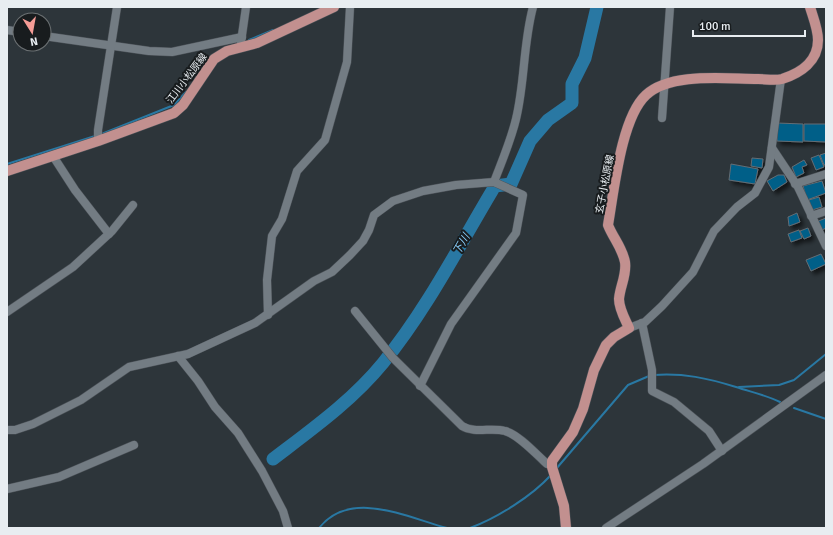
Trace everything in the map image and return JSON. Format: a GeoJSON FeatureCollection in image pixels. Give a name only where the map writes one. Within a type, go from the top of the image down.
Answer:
{"type":"FeatureCollection","features":[{"type":"Feature","properties":{"kind":"main road","name":"江川小松原線"},"geometry":{"type":"LineString","coordinates":[[7,171],[98,141],[174,113],[183,105],[214,59],[241,42],[257,43],[334,7]]}},
{"type":"Feature","properties":{"kind":"main road","name":"玄子小松原線"},"geometry":{"type":"LineString","coordinates":[[629,328],[621,309],[619,299],[626,273],[625,261],[620,244],[608,225],[619,166],[632,113],[644,96],[655,87],[664,84],[688,80],[781,79],[809,66],[813,58],[818,38],[810,7]]}},
{"type":"Feature","properties":{"kind":"main road"},"geometry":{"type":"LineString","coordinates":[[566,528],[564,506],[552,464],[573,432],[581,415],[594,370],[606,345],[614,337],[629,328]]}},
{"type":"Feature","properties":{"kind":"street"},"geometry":{"type":"LineString","coordinates":[[98,141],[98,130],[117,7]]}},
{"type":"Feature","properties":{"kind":"street"},"geometry":{"type":"LineString","coordinates":[[52,37],[149,52],[172,52],[241,42],[246,7]]}},
{"type":"Feature","properties":{"kind":"street"},"geometry":{"type":"LineString","coordinates":[[268,314],[267,280],[272,236],[282,219],[297,171],[325,140],[347,62],[350,7]]}},
{"type":"Feature","properties":{"kind":"street"},"geometry":{"type":"LineString","coordinates":[[494,182],[517,118],[526,62],[526,36],[533,7]]}},
{"type":"Feature","properties":{"kind":"street"},"geometry":{"type":"LineString","coordinates":[[662,118],[670,7]]}},
{"type":"Feature","properties":{"kind":"street"},"geometry":{"type":"LineString","coordinates":[[629,328],[642,323],[693,272],[714,231],[737,207],[755,193],[769,167],[781,79]]}},
{"type":"Feature","properties":{"kind":"street"},"geometry":{"type":"LineString","coordinates":[[772,148],[796,184],[826,246]]}},
{"type":"Feature","properties":{"kind":"street"},"geometry":{"type":"LineString","coordinates":[[53,156],[75,190],[109,234]]}},
{"type":"Feature","properties":{"kind":"street"},"geometry":{"type":"LineString","coordinates":[[796,184],[826,174]]}},
{"type":"Feature","properties":{"kind":"street"},"geometry":{"type":"LineString","coordinates":[[7,430],[15,430],[33,424],[81,400],[129,367],[188,354],[211,345],[268,314],[314,281],[332,272],[363,241],[370,230],[374,215],[393,201],[423,191],[456,184],[494,182],[523,195],[516,233],[451,324],[420,386]]}},
{"type":"Feature","properties":{"kind":"street"},"geometry":{"type":"LineString","coordinates":[[7,312],[73,267],[109,234],[133,205]]}},
{"type":"Feature","properties":{"kind":"street"},"geometry":{"type":"LineString","coordinates":[[811,216],[826,211]]}},
{"type":"Feature","properties":{"kind":"street"},"geometry":{"type":"LineString","coordinates":[[355,311],[393,358],[420,386],[468,430],[505,430],[512,434],[547,464],[552,464]]}},
{"type":"Feature","properties":{"kind":"street"},"geometry":{"type":"LineString","coordinates":[[642,323],[652,370],[652,391],[674,402],[709,431],[722,451]]}},
{"type":"Feature","properties":{"kind":"street"},"geometry":{"type":"LineString","coordinates":[[178,356],[198,381],[215,407],[238,433],[262,471],[283,511],[288,528]]}},
{"type":"Feature","properties":{"kind":"street"},"geometry":{"type":"LineString","coordinates":[[606,528],[722,451],[826,375]]}},
{"type":"Feature","properties":{"kind":"street"},"geometry":{"type":"LineString","coordinates":[[7,489],[59,477],[134,445]]}},
{"type":"Feature","properties":{"kind":"building"},"geometry":{"type":"Polygon","coordinates":[[[777,123],[803,124],[803,142],[777,141],[777,123]]]}},
{"type":"Feature","properties":{"kind":"building"},"geometry":{"type":"Polygon","coordinates":[[[804,124],[826,124],[826,142],[804,141],[804,124]]]}},
{"type":"Feature","properties":{"kind":"building"},"geometry":{"type":"Polygon","coordinates":[[[826,153],[826,165],[824,165],[820,155],[826,153]]]}},
{"type":"Feature","properties":{"kind":"building"},"geometry":{"type":"Polygon","coordinates":[[[819,155],[824,167],[816,170],[811,158],[819,155]]]}},
{"type":"Feature","properties":{"kind":"building"},"geometry":{"type":"Polygon","coordinates":[[[752,158],[763,159],[762,168],[751,166],[752,158]]]}},
{"type":"Feature","properties":{"kind":"building"},"geometry":{"type":"Polygon","coordinates":[[[804,160],[807,165],[802,167],[804,173],[796,177],[792,167],[804,160]]]}},
{"type":"Feature","properties":{"kind":"building"},"geometry":{"type":"Polygon","coordinates":[[[731,164],[758,169],[755,184],[729,180],[731,164]]]}},
{"type":"Feature","properties":{"kind":"building"},"geometry":{"type":"Polygon","coordinates":[[[778,175],[784,175],[787,182],[773,191],[767,181],[778,175]]]}},
{"type":"Feature","properties":{"kind":"building"},"geometry":{"type":"Polygon","coordinates":[[[822,181],[826,193],[807,200],[803,186],[822,181]]]}},
{"type":"Feature","properties":{"kind":"building"},"geometry":{"type":"Polygon","coordinates":[[[819,197],[822,207],[812,210],[809,200],[819,197]]]}},
{"type":"Feature","properties":{"kind":"building"},"geometry":{"type":"Polygon","coordinates":[[[797,213],[800,222],[789,226],[788,217],[797,213]]]}},
{"type":"Feature","properties":{"kind":"building"},"geometry":{"type":"Polygon","coordinates":[[[826,218],[826,228],[820,231],[816,222],[826,218]]]}},
{"type":"Feature","properties":{"kind":"building"},"geometry":{"type":"Polygon","coordinates":[[[808,228],[811,236],[804,239],[800,231],[808,228]]]}},
{"type":"Feature","properties":{"kind":"building"},"geometry":{"type":"Polygon","coordinates":[[[799,230],[802,238],[791,242],[788,234],[799,230]]]}},
{"type":"Feature","properties":{"kind":"building"},"geometry":{"type":"Polygon","coordinates":[[[821,254],[826,264],[811,271],[806,260],[821,254]]]}},
{"type":"Feature","properties":{"kind":"waterway","name":"下川"},"geometry":{"type":"LineString","coordinates":[[273,459],[345,402],[383,363],[414,321],[442,277],[495,186],[511,184],[530,141],[548,120],[572,103],[572,84],[585,58],[597,7]]}},
{"type":"Feature","properties":{"kind":"waterway"},"geometry":{"type":"LineString","coordinates":[[249,40],[273,30]]}},
{"type":"Feature","properties":{"kind":"waterway"},"geometry":{"type":"LineString","coordinates":[[99,135],[174,105],[186,92]]}},
{"type":"Feature","properties":{"kind":"waterway"},"geometry":{"type":"LineString","coordinates":[[7,164],[95,136]]}},
{"type":"Feature","properties":{"kind":"waterway"},"geometry":{"type":"LineString","coordinates":[[739,387],[779,385],[794,380],[826,354]]}},
{"type":"Feature","properties":{"kind":"waterway"},"geometry":{"type":"LineString","coordinates":[[654,375],[675,375],[705,379],[769,397],[780,402]]}},
{"type":"Feature","properties":{"kind":"waterway"},"geometry":{"type":"LineString","coordinates":[[556,469],[628,385],[649,376]]}},
{"type":"Feature","properties":{"kind":"waterway"},"geometry":{"type":"LineString","coordinates":[[794,408],[826,419]]}},
{"type":"Feature","properties":{"kind":"waterway"},"geometry":{"type":"LineString","coordinates":[[470,528],[514,506],[534,491],[551,475]]}},
{"type":"Feature","properties":{"kind":"waterway"},"geometry":{"type":"LineString","coordinates":[[319,528],[332,516],[347,510],[363,508],[380,509],[398,513],[447,528]]}}]}
